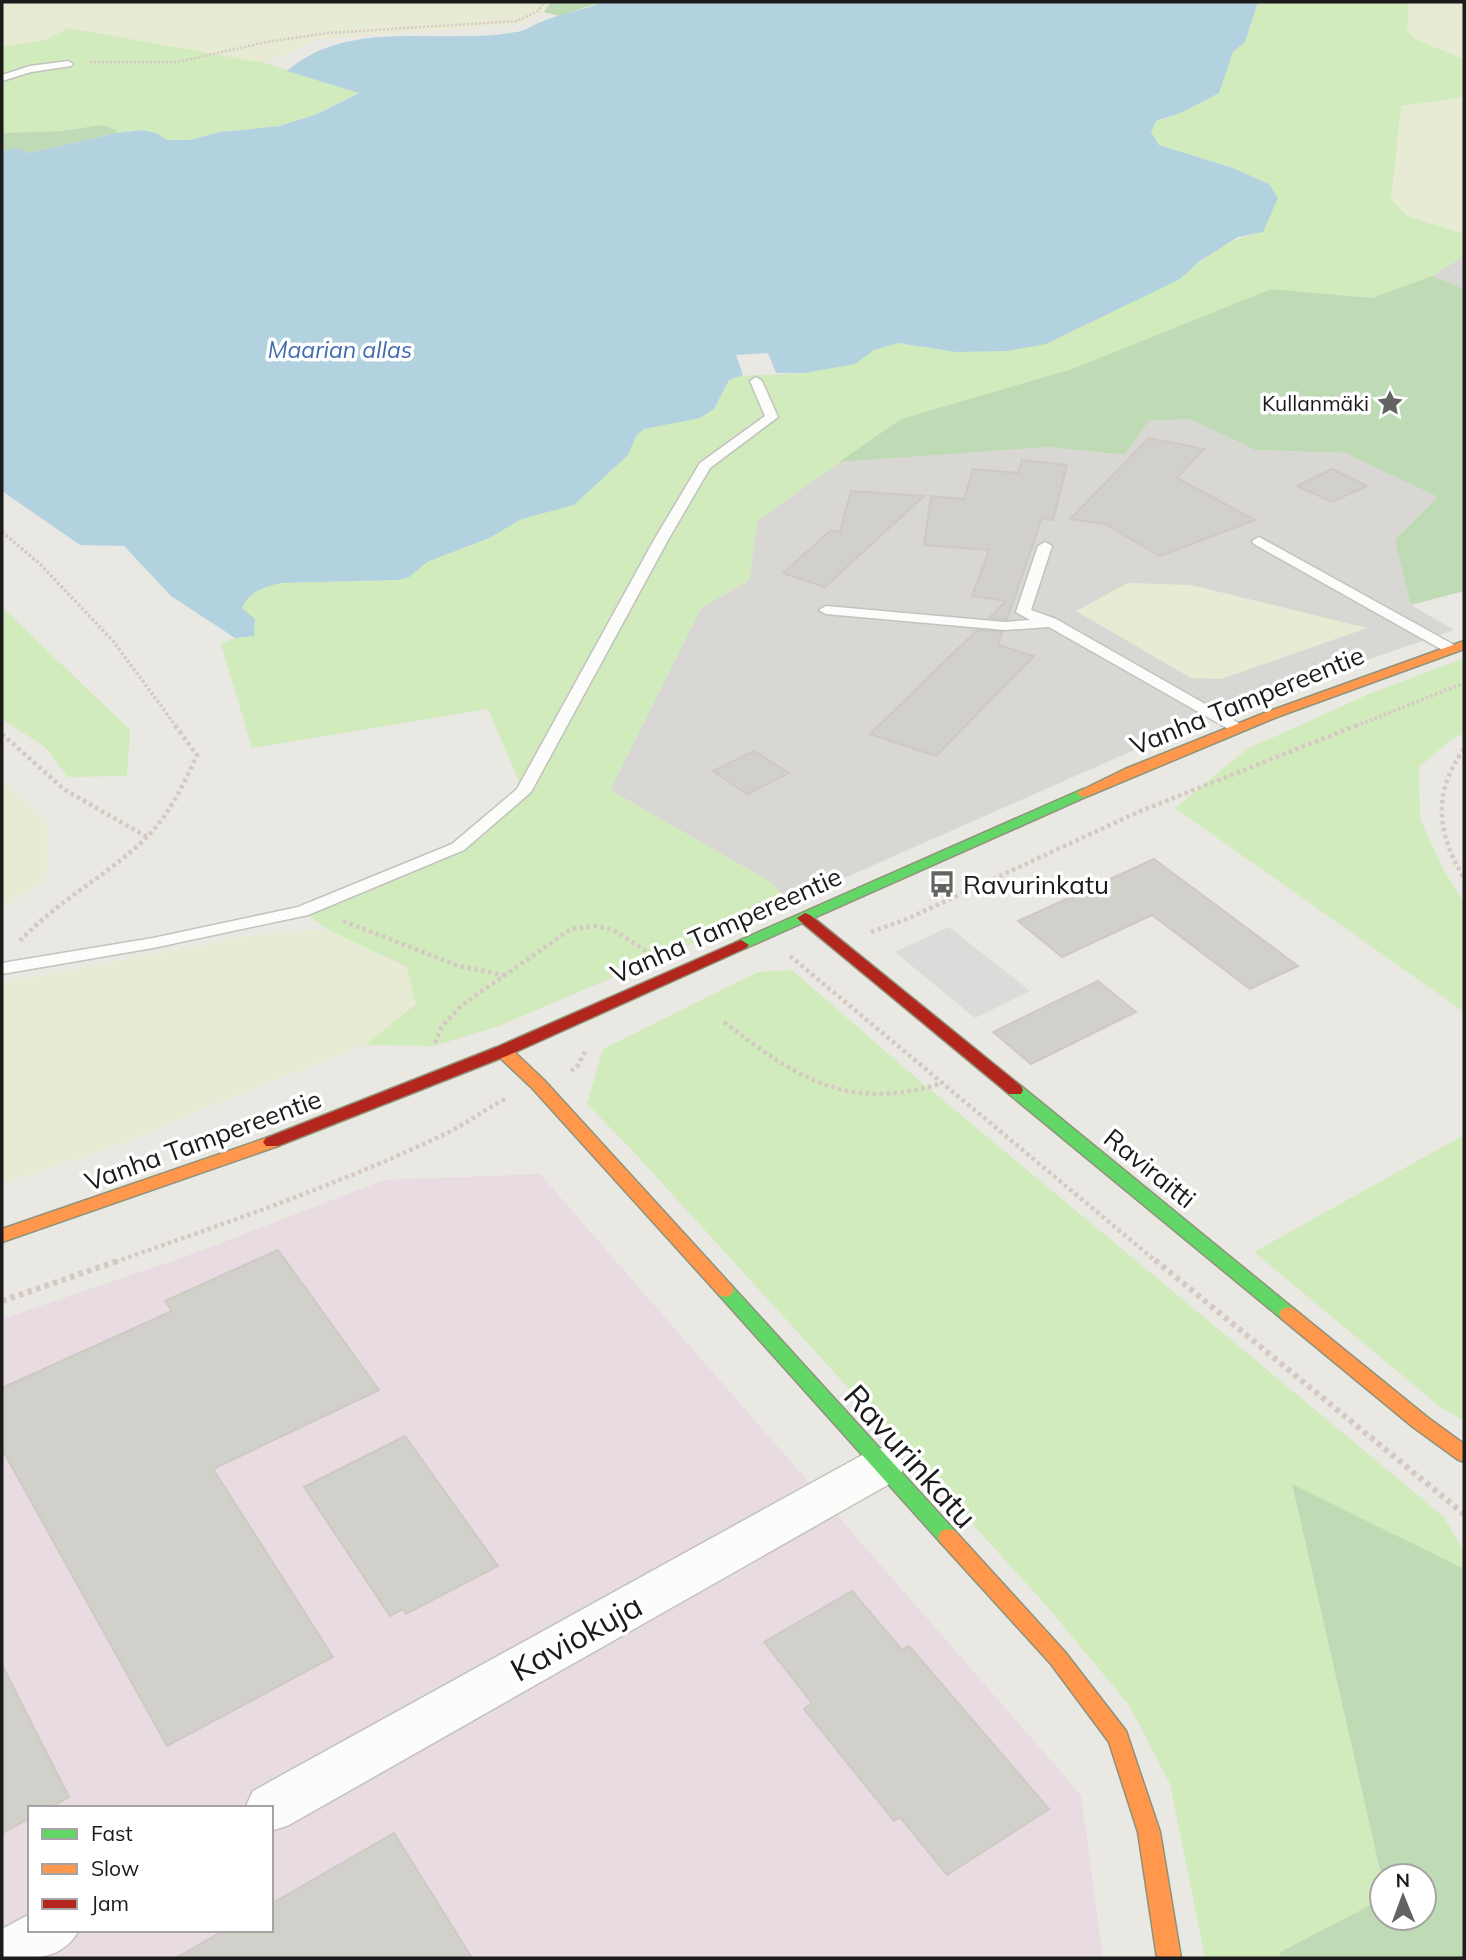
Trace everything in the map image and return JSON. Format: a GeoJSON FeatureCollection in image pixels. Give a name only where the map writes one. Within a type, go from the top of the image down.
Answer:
{"type":"FeatureCollection","features":[{"type":"Feature","properties":{"kind":"street","name":"Vanha Tampereentie"},"geometry":{"type":"LineString","coordinates":[[2,1236],[295,1135],[503,1051],[1177,751],[1458,647]]}},
{"type":"Feature","properties":{"kind":"street","name":"Raviraitti"},"geometry":{"type":"LineString","coordinates":[[805,918],[1420,1422],[1464,1454]]}},
{"type":"Feature","properties":{"kind":"street","name":"Ravurinkatu"},"geometry":{"type":"LineString","coordinates":[[503,1051],[547,1094],[1058,1658],[1118,1738],[1149,1832],[1169,1958]]}},
{"type":"Feature","properties":{"kind":"street","name":"Kaviokuja"},"geometry":{"type":"LineString","coordinates":[[273,1807],[882,1466]]}},
{"type":"Feature","properties":{"kind":"street"},"geometry":{"type":"LineString","coordinates":[[2,1958],[48,1932]]}},
{"type":"Feature","properties":{"kind":"lane"},"geometry":{"type":"LineString","coordinates":[[2,78],[30,69],[68,64]]}},
{"type":"Feature","properties":{"kind":"lane"},"geometry":{"type":"LineString","coordinates":[[2,969],[153,943],[317,906],[457,847],[523,792],[661,540],[705,466],[772,417],[756,381]]}},
{"type":"Feature","properties":{"kind":"lane"},"geometry":{"type":"LineString","coordinates":[[1259,541],[1458,647]]}},
{"type":"Feature","properties":{"kind":"lane"},"geometry":{"type":"LineString","coordinates":[[1045,546],[1024,612],[1051,622],[1237,728]]}},
{"type":"Feature","properties":{"kind":"lane"},"geometry":{"type":"LineString","coordinates":[[826,610],[1005,626],[1051,622]]}},
{"type":"Feature","properties":{"kind":"path"},"geometry":{"type":"LineString","coordinates":[[68,64],[124,60],[178,62],[267,42],[328,33],[517,21],[538,11],[544,2]]}},
{"type":"Feature","properties":{"kind":"path"},"geometry":{"type":"LineString","coordinates":[[2,532],[40,563],[113,640],[197,755],[179,794],[147,836],[58,905],[18,943]]}},
{"type":"Feature","properties":{"kind":"path"},"geometry":{"type":"LineString","coordinates":[[866,934],[907,919],[1138,812],[1464,683]]}},
{"type":"Feature","properties":{"kind":"path"},"geometry":{"type":"LineString","coordinates":[[2,734],[65,790],[147,836]]}},
{"type":"Feature","properties":{"kind":"path"},"geometry":{"type":"LineString","coordinates":[[1464,749],[1453,762],[1444,784],[1441,826],[1464,878]]}},
{"type":"Feature","properties":{"kind":"path"},"geometry":{"type":"LineString","coordinates":[[317,906],[354,927],[407,947],[459,966],[504,975]]}},
{"type":"Feature","properties":{"kind":"path"},"geometry":{"type":"LineString","coordinates":[[433,1079],[434,1046],[442,1026],[462,1005],[571,929],[598,925],[620,931],[646,951]]}},
{"type":"Feature","properties":{"kind":"path"},"geometry":{"type":"LineString","coordinates":[[790,956],[940,1083],[1464,1514]]}},
{"type":"Feature","properties":{"kind":"path"},"geometry":{"type":"LineString","coordinates":[[724,1022],[768,1057],[800,1077],[825,1087],[866,1095],[922,1091],[940,1083]]}},
{"type":"Feature","properties":{"kind":"path"},"geometry":{"type":"LineString","coordinates":[[2,1301],[289,1198],[448,1133],[512,1096]]}},
{"type":"Feature","properties":{"kind":"shaded area"},"geometry":{"type":"Polygon","coordinates":[[[1464,256],[1464,289],[1432,276],[1464,256]]]}},
{"type":"Feature","properties":{"kind":"shaded area"},"geometry":{"type":"Polygon","coordinates":[[[1190,419],[1255,450],[1345,453],[1439,497],[1411,605],[1454,630],[1234,706],[790,902],[769,881],[610,790],[701,608],[749,580],[757,521],[839,462],[1048,447],[1123,455],[1149,421],[1190,419]]]}},
{"type":"Feature","properties":{"kind":"shaded area"},"geometry":{"type":"Polygon","coordinates":[[[949,927],[1030,991],[975,1018],[895,952],[949,927]]]}},
{"type":"Feature","properties":{"kind":"shaded area"},"geometry":{"type":"Polygon","coordinates":[[[540,1174],[1081,1795],[1103,1958],[2,1958],[2,1319],[190,1255],[384,1180],[540,1174]]]}},
{"type":"Feature","properties":{"kind":"green space"},"geometry":{"type":"Polygon","coordinates":[[[2,2],[551,2],[544,12],[520,24],[318,39],[265,63],[68,28],[46,40],[2,47],[2,2]]]}},
{"type":"Feature","properties":{"kind":"green space"},"geometry":{"type":"Polygon","coordinates":[[[551,2],[602,2],[559,16],[544,12],[551,2]]]}},
{"type":"Feature","properties":{"kind":"green space"},"geometry":{"type":"Polygon","coordinates":[[[1258,2],[1409,2],[1407,30],[1416,40],[1464,59],[1464,97],[1401,106],[1391,199],[1407,216],[1464,234],[1464,256],[1432,276],[1372,298],[1271,289],[1072,369],[901,419],[757,521],[749,580],[701,608],[610,790],[769,881],[790,902],[499,1026],[434,1046],[365,1045],[416,1004],[407,967],[327,929],[302,911],[458,847],[523,791],[488,709],[252,748],[221,644],[235,638],[254,636],[242,608],[249,597],[263,588],[281,583],[398,580],[408,577],[427,562],[489,538],[522,519],[574,505],[628,455],[636,436],[644,429],[700,418],[714,409],[729,380],[737,376],[805,373],[855,364],[874,350],[898,343],[956,352],[1180,279],[1218,249],[1263,232],[1269,184],[1233,168],[1159,145],[1151,132],[1155,122],[1183,112],[1219,93],[1233,52],[1245,42],[1258,2]]]}},
{"type":"Feature","properties":{"kind":"green space"},"geometry":{"type":"Polygon","coordinates":[[[1409,2],[1464,2],[1464,59],[1416,40],[1407,30],[1409,2]]]}},
{"type":"Feature","properties":{"kind":"green space"},"geometry":{"type":"Polygon","coordinates":[[[68,28],[265,63],[360,92],[317,114],[280,126],[220,132],[189,140],[167,140],[156,133],[143,130],[116,133],[115,130],[102,125],[61,131],[2,133],[2,47],[46,40],[68,28]]]}},
{"type":"Feature","properties":{"kind":"green space"},"geometry":{"type":"Polygon","coordinates":[[[1448,97],[1464,97],[1464,234],[1407,216],[1391,199],[1401,106],[1448,97]]]}},
{"type":"Feature","properties":{"kind":"green space"},"geometry":{"type":"Polygon","coordinates":[[[102,125],[116,130],[116,133],[29,153],[16,149],[2,151],[2,133],[61,131],[102,125]]]}},
{"type":"Feature","properties":{"kind":"green space"},"geometry":{"type":"Polygon","coordinates":[[[1432,276],[1464,289],[1464,591],[1411,605],[1395,540],[1438,497],[1345,453],[1255,450],[1190,419],[1149,421],[1124,455],[1048,447],[839,462],[901,419],[1072,369],[1271,289],[1372,298],[1432,276]]]}},
{"type":"Feature","properties":{"kind":"green space"},"geometry":{"type":"Polygon","coordinates":[[[1128,583],[1191,585],[1367,628],[1221,679],[1191,678],[1076,611],[1128,583]]]}},
{"type":"Feature","properties":{"kind":"green space"},"geometry":{"type":"Polygon","coordinates":[[[2,607],[130,730],[127,776],[68,777],[45,747],[2,719],[2,607]]]}},
{"type":"Feature","properties":{"kind":"green space"},"geometry":{"type":"Polygon","coordinates":[[[1464,658],[1464,733],[1451,740],[1419,767],[1420,818],[1443,869],[1464,903],[1464,1012],[1175,808],[1247,749],[1369,694],[1464,658]]]}},
{"type":"Feature","properties":{"kind":"green space"},"geometry":{"type":"Polygon","coordinates":[[[2,778],[48,825],[46,879],[2,909],[2,778]]]}},
{"type":"Feature","properties":{"kind":"green space"},"geometry":{"type":"Polygon","coordinates":[[[327,929],[407,967],[416,1003],[365,1045],[134,1139],[2,1184],[2,983],[241,937],[327,929]]]}},
{"type":"Feature","properties":{"kind":"green space"},"geometry":{"type":"Polygon","coordinates":[[[792,970],[907,1070],[1444,1517],[1464,1552],[1464,1569],[1292,1485],[1378,1862],[1368,1862],[1368,1906],[1281,1951],[1281,1958],[1205,1958],[1170,1784],[1129,1705],[1045,1604],[587,1104],[603,1049],[758,972],[792,970]]]}},
{"type":"Feature","properties":{"kind":"green space"},"geometry":{"type":"Polygon","coordinates":[[[1464,1135],[1464,1421],[1439,1406],[1254,1252],[1464,1135]]]}},
{"type":"Feature","properties":{"kind":"green space"},"geometry":{"type":"Polygon","coordinates":[[[1292,1484],[1464,1569],[1464,1958],[1281,1958],[1280,1952],[1368,1906],[1368,1932],[1438,1932],[1438,1862],[1378,1862],[1292,1484]]]}},
{"type":"Feature","properties":{"kind":"water","name":"Maarian allas"},"geometry":{"type":"Polygon","coordinates":[[[602,2],[1258,2],[1245,42],[1233,52],[1219,93],[1183,112],[1156,121],[1151,132],[1159,145],[1233,168],[1269,184],[1278,198],[1263,232],[1238,237],[1200,261],[1180,279],[1046,344],[1006,351],[956,352],[898,343],[874,350],[855,364],[805,373],[776,373],[768,353],[736,355],[743,375],[729,380],[714,409],[700,418],[644,429],[636,436],[628,455],[574,505],[522,519],[489,538],[427,562],[409,577],[398,580],[281,583],[263,588],[249,597],[242,608],[255,619],[254,636],[235,638],[171,596],[124,546],[80,545],[2,491],[2,151],[16,148],[29,153],[116,133],[143,130],[156,133],[167,140],[189,140],[220,132],[280,126],[317,114],[359,93],[287,71],[312,54],[339,44],[368,38],[516,32],[602,2]]]}},
{"type":"Feature","properties":{"kind":"building"},"geometry":{"type":"Polygon","coordinates":[[[1149,438],[1204,449],[1177,478],[1255,520],[1160,556],[1105,524],[1070,519],[1149,438]]]}},
{"type":"Feature","properties":{"kind":"building"},"geometry":{"type":"Polygon","coordinates":[[[1022,460],[1067,465],[1053,520],[1042,518],[1007,619],[989,618],[1006,601],[972,596],[989,550],[924,545],[931,496],[964,499],[973,469],[1018,473],[1022,460]]]}},
{"type":"Feature","properties":{"kind":"building"},"geometry":{"type":"Polygon","coordinates":[[[1332,469],[1367,486],[1332,502],[1297,486],[1332,469]]]}},
{"type":"Feature","properties":{"kind":"building"},"geometry":{"type":"Polygon","coordinates":[[[851,491],[924,496],[825,587],[783,573],[831,530],[840,532],[851,491]]]}},
{"type":"Feature","properties":{"kind":"building"},"geometry":{"type":"Polygon","coordinates":[[[977,630],[1002,632],[998,645],[1034,656],[936,756],[870,734],[977,630]]]}},
{"type":"Feature","properties":{"kind":"building"},"geometry":{"type":"Polygon","coordinates":[[[754,751],[789,773],[747,794],[713,771],[754,751]]]}},
{"type":"Feature","properties":{"kind":"building"},"geometry":{"type":"Polygon","coordinates":[[[1154,859],[1298,966],[1250,989],[1152,915],[1062,957],[1018,921],[1154,859]]]}},
{"type":"Feature","properties":{"kind":"building"},"geometry":{"type":"Polygon","coordinates":[[[1098,981],[1136,1012],[1031,1064],[993,1032],[1098,981]]]}},
{"type":"Feature","properties":{"kind":"building"},"geometry":{"type":"Polygon","coordinates":[[[278,1250],[379,1390],[213,1469],[333,1657],[167,1746],[2,1449],[2,1388],[172,1311],[165,1301],[278,1250]]]}},
{"type":"Feature","properties":{"kind":"building"},"geometry":{"type":"Polygon","coordinates":[[[405,1436],[498,1566],[406,1614],[403,1609],[390,1616],[304,1487],[405,1436]]]}},
{"type":"Feature","properties":{"kind":"building"},"geometry":{"type":"Polygon","coordinates":[[[852,1591],[902,1650],[909,1646],[1049,1809],[947,1875],[900,1817],[894,1821],[804,1709],[812,1703],[764,1642],[852,1591]]]}},
{"type":"Feature","properties":{"kind":"building"},"geometry":{"type":"Polygon","coordinates":[[[2,1665],[69,1797],[53,1806],[28,1806],[28,1819],[2,1833],[2,1665]]]}},
{"type":"Feature","properties":{"kind":"building"},"geometry":{"type":"Polygon","coordinates":[[[394,1833],[472,1958],[176,1958],[222,1932],[273,1932],[273,1903],[394,1833]]]}},
{"type":"Feature","properties":{"kind":"traffic: fast"},"geometry":{"type":"LineString","coordinates":[[741,945],[1083,793]]}},
{"type":"Feature","properties":{"kind":"traffic: fast"},"geometry":{"type":"LineString","coordinates":[[1015,1090],[1288,1314]]}},
{"type":"Feature","properties":{"kind":"traffic: fast"},"geometry":{"type":"LineString","coordinates":[[725,1290],[948,1537]]}},
{"type":"Feature","properties":{"kind":"traffic: slow"},"geometry":{"type":"LineString","coordinates":[[1083,793],[1272,714],[1464,645]]}},
{"type":"Feature","properties":{"kind":"traffic: slow"},"geometry":{"type":"LineString","coordinates":[[503,1051],[538,1084],[725,1290]]}},
{"type":"Feature","properties":{"kind":"traffic: slow"},"geometry":{"type":"LineString","coordinates":[[2,1236],[272,1142]]}},
{"type":"Feature","properties":{"kind":"traffic: slow"},"geometry":{"type":"LineString","coordinates":[[1288,1314],[1420,1422],[1464,1454]]}},
{"type":"Feature","properties":{"kind":"traffic: slow"},"geometry":{"type":"LineString","coordinates":[[948,1537],[1058,1658],[1118,1738],[1149,1832],[1169,1958]]}},
{"type":"Feature","properties":{"kind":"traffic: jam"},"geometry":{"type":"LineString","coordinates":[[805,918],[1015,1090]]}},
{"type":"Feature","properties":{"kind":"traffic: jam"},"geometry":{"type":"LineString","coordinates":[[272,1142],[503,1051],[741,945]]}},
{"type":"Feature","properties":{"kind":"place","name":"Kullanmäki"},"geometry":{"type":"Point","coordinates":[1390,403]}},
{"type":"Feature","properties":{"kind":"place","name":"Ravurinkatu"},"geometry":{"type":"Point","coordinates":[942,884]}}]}
